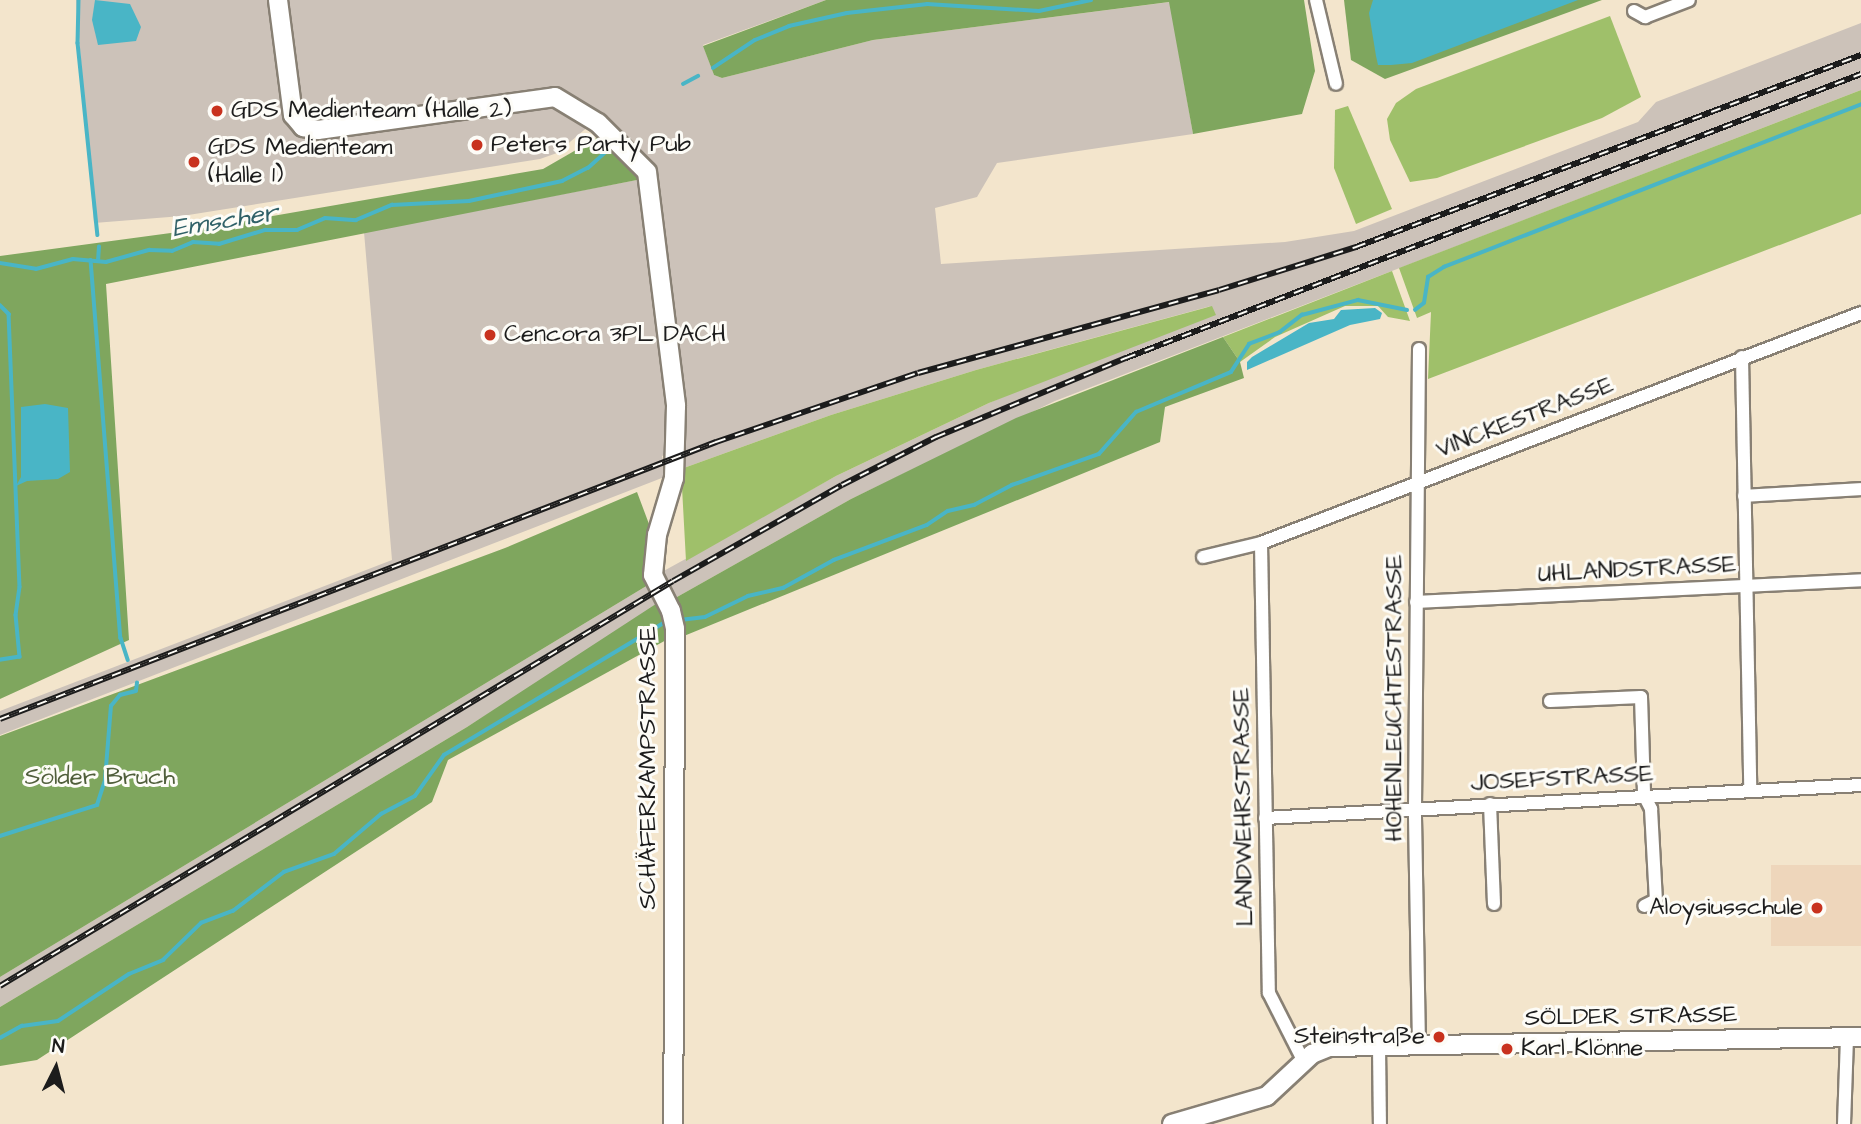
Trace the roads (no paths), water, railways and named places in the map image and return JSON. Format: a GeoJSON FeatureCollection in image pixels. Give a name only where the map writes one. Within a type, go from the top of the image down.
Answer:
{"type":"FeatureCollection","features":[{"type":"Feature","properties":{"kind":"street","name":"SCHÄFERKAMPSTRASSE"},"geometry":{"type":"LineString","coordinates":[[278,0],[293,115],[303,127],[318,130],[555,97],[598,123],[648,173],[676,406],[674,478],[657,535],[653,575],[671,611],[675,629],[673,1124]]}},
{"type":"Feature","properties":{"kind":"street"},"geometry":{"type":"LineString","coordinates":[[1316,0],[1336,84]]}},
{"type":"Feature","properties":{"kind":"street"},"geometry":{"type":"LineString","coordinates":[[1634,11],[1645,17],[1689,0]]}},
{"type":"Feature","properties":{"kind":"street","name":"VINCKESTRASSE"},"geometry":{"type":"LineString","coordinates":[[1203,557],[1261,543],[1861,313]]}},
{"type":"Feature","properties":{"kind":"street","name":"HOHENLEUCHTESTRASSE"},"geometry":{"type":"LineString","coordinates":[[1419,349],[1415,808],[1419,1046]]}},
{"type":"Feature","properties":{"kind":"street"},"geometry":{"type":"LineString","coordinates":[[1742,357],[1750,791]]}},
{"type":"Feature","properties":{"kind":"street"},"geometry":{"type":"LineString","coordinates":[[1744,496],[1861,489]]}},
{"type":"Feature","properties":{"kind":"street","name":"LANDWEHRSTRASSE"},"geometry":{"type":"LineString","coordinates":[[1261,543],[1269,993],[1304,1062]]}},
{"type":"Feature","properties":{"kind":"street","name":"UHLANDSTRASSE"},"geometry":{"type":"LineString","coordinates":[[1416,602],[1861,580]]}},
{"type":"Feature","properties":{"kind":"street"},"geometry":{"type":"LineString","coordinates":[[1550,701],[1641,697],[1644,795],[1651,809],[1656,900],[1644,906]]}},
{"type":"Feature","properties":{"kind":"street","name":"JOSEFSTRASSE"},"geometry":{"type":"LineString","coordinates":[[1265,818],[1861,785]]}},
{"type":"Feature","properties":{"kind":"street"},"geometry":{"type":"LineString","coordinates":[[1490,804],[1494,904]]}},
{"type":"Feature","properties":{"kind":"street"},"geometry":{"type":"LineString","coordinates":[[1844,1124],[1854,1037]]}},
{"type":"Feature","properties":{"kind":"street","name":"SÖLDER STRASSE"},"geometry":{"type":"LineString","coordinates":[[1172,1124],[1268,1096],[1304,1062],[1329,1048],[1854,1037]]}},
{"type":"Feature","properties":{"kind":"street"},"geometry":{"type":"LineString","coordinates":[[1379,1047],[1380,1124]]}},
{"type":"Feature","properties":{"kind":"water"},"geometry":{"type":"Polygon","coordinates":[[[95,0],[130,4],[141,27],[136,41],[98,45],[92,20],[95,0]]]}},
{"type":"Feature","properties":{"kind":"water"},"geometry":{"type":"Polygon","coordinates":[[[1373,0],[1578,0],[1412,63],[1378,65],[1369,13],[1373,0]]]}},
{"type":"Feature","properties":{"kind":"water"},"geometry":{"type":"Polygon","coordinates":[[[1375,308],[1382,313],[1380,319],[1350,325],[1247,370],[1247,362],[1252,357],[1309,323],[1334,319],[1341,310],[1375,308]]]}},
{"type":"Feature","properties":{"kind":"water"},"geometry":{"type":"Polygon","coordinates":[[[45,404],[68,408],[70,472],[58,479],[27,481],[16,486],[21,477],[21,407],[45,404]]]}},
{"type":"Feature","properties":{"kind":"waterway"},"geometry":{"type":"LineString","coordinates":[[79,0],[78,43],[98,235]]}},
{"type":"Feature","properties":{"kind":"waterway","name":"Emscher"},"geometry":{"type":"LineString","coordinates":[[713,68],[755,40],[789,26],[847,13],[927,4],[1039,11],[1091,0]]}},
{"type":"Feature","properties":{"kind":"waterway","name":"Emscher"},"geometry":{"type":"LineString","coordinates":[[683,84],[698,76]]}},
{"type":"Feature","properties":{"kind":"waterway"},"geometry":{"type":"LineString","coordinates":[[1415,310],[1424,303],[1428,277],[1444,267],[1861,104]]}},
{"type":"Feature","properties":{"kind":"waterway","name":"Emscher"},"geometry":{"type":"LineString","coordinates":[[0,263],[36,269],[73,259],[106,262],[149,250],[172,251],[193,242],[219,244],[265,230],[297,230],[325,218],[356,220],[392,205],[469,201],[562,181],[588,168],[609,149]]}},
{"type":"Feature","properties":{"kind":"waterway"},"geometry":{"type":"LineString","coordinates":[[98,261],[99,247]]}},
{"type":"Feature","properties":{"kind":"waterway"},"geometry":{"type":"LineString","coordinates":[[91,260],[121,638],[128,660]]}},
{"type":"Feature","properties":{"kind":"waterway"},"geometry":{"type":"LineString","coordinates":[[680,620],[705,617],[748,596],[783,588],[834,560],[927,525],[948,511],[974,505],[1012,485],[1099,454],[1136,412],[1231,372],[1249,344],[1280,332],[1302,315],[1358,300],[1407,310]]}},
{"type":"Feature","properties":{"kind":"waterway"},"geometry":{"type":"LineString","coordinates":[[0,305],[9,314],[20,587],[16,615],[20,657],[0,660]]}},
{"type":"Feature","properties":{"kind":"waterway"},"geometry":{"type":"LineString","coordinates":[[0,1038],[22,1026],[58,1021],[129,974],[163,960],[201,923],[233,911],[284,872],[334,854],[381,814],[415,796],[444,755],[667,621]]}},
{"type":"Feature","properties":{"kind":"waterway"},"geometry":{"type":"LineString","coordinates":[[0,836],[97,805],[105,780],[111,706],[120,695],[136,691],[137,683]]}},
{"type":"Feature","properties":{"kind":"railway"},"geometry":{"type":"LineString","coordinates":[[0,719],[716,442],[918,373],[1219,290],[1356,247],[1861,55]]}},
{"type":"Feature","properties":{"kind":"railway"},"geometry":{"type":"LineString","coordinates":[[0,986],[673,581],[842,485],[936,437],[1126,358],[1861,74]]}},
{"type":"Feature","properties":{"kind":"place","name":"GDS Medienteam (Halle 2)"},"geometry":{"type":"Point","coordinates":[217,111]}},
{"type":"Feature","properties":{"kind":"place","name":"Peters Party Pub"},"geometry":{"type":"Point","coordinates":[477,145]}},
{"type":"Feature","properties":{"kind":"place","name":"GDS Medienteam (Halle 1)"},"geometry":{"type":"Point","coordinates":[194,162]}},
{"type":"Feature","properties":{"kind":"place","name":"Cencora 3PL DACH"},"geometry":{"type":"Point","coordinates":[490,335]}},
{"type":"Feature","properties":{"kind":"place","name":"Aloysiusschule"},"geometry":{"type":"Point","coordinates":[1817,908]}},
{"type":"Feature","properties":{"kind":"place","name":"Steinstraße"},"geometry":{"type":"Point","coordinates":[1439,1037]}},
{"type":"Feature","properties":{"kind":"place","name":"Karl Klönne"},"geometry":{"type":"Point","coordinates":[1507,1049]}},
{"type":"Feature","properties":{"kind":"park label","name":"Sölder Bruch"},"geometry":{"type":"Point","coordinates":[100,778]}}]}
